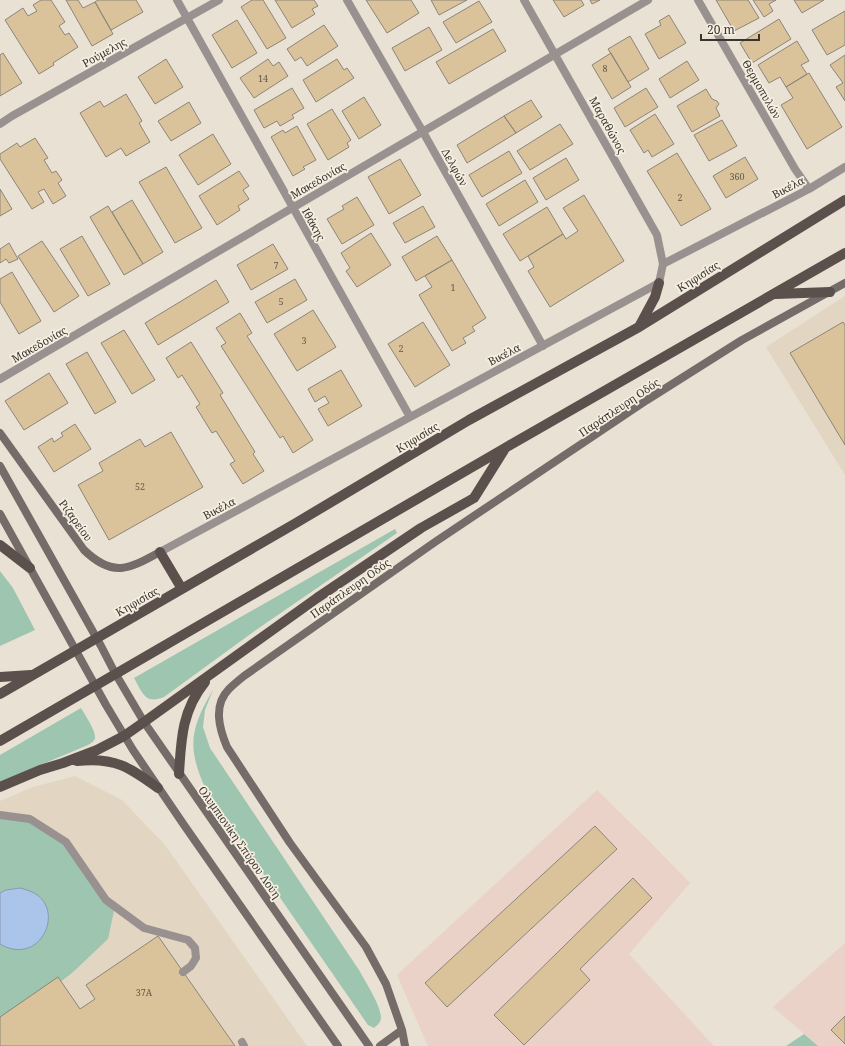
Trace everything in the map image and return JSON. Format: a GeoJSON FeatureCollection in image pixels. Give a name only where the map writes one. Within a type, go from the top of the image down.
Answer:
{"type":"FeatureCollection","features":[{"type":"Feature","properties":{"kind":"main road","name":"Κηφισίας"},"geometry":{"type":"LineString","coordinates":[[0,694],[296,523],[469,420],[639,327],[845,200]]}},
{"type":"Feature","properties":{"kind":"main road"},"geometry":{"type":"LineString","coordinates":[[0,741],[845,253]]}},
{"type":"Feature","properties":{"kind":"main road"},"geometry":{"type":"LineString","coordinates":[[639,327],[655,297],[659,283]]}},
{"type":"Feature","properties":{"kind":"main road"},"geometry":{"type":"LineString","coordinates":[[774,294],[830,292]]}},
{"type":"Feature","properties":{"kind":"main road"},"geometry":{"type":"LineString","coordinates":[[0,787],[40,770],[97,750],[124,736],[317,598],[421,528],[474,498],[505,448]]}},
{"type":"Feature","properties":{"kind":"main road"},"geometry":{"type":"LineString","coordinates":[[0,545],[30,568]]}},
{"type":"Feature","properties":{"kind":"main road"},"geometry":{"type":"LineString","coordinates":[[160,552],[182,589]]}},
{"type":"Feature","properties":{"kind":"main road"},"geometry":{"type":"LineString","coordinates":[[0,677],[35,674]]}},
{"type":"Feature","properties":{"kind":"main road"},"geometry":{"type":"LineString","coordinates":[[179,774],[181,739],[184,721],[200,688],[212,674]]}},
{"type":"Feature","properties":{"kind":"main road"},"geometry":{"type":"LineString","coordinates":[[63,763],[90,760],[119,764],[133,770],[158,788]]}},
{"type":"Feature","properties":{"kind":"street","name":"Ιθάκης"},"geometry":{"type":"LineString","coordinates":[[177,0],[410,417]]}},
{"type":"Feature","properties":{"kind":"street","name":"Ρούμελης"},"geometry":{"type":"LineString","coordinates":[[0,124],[220,0]]}},
{"type":"Feature","properties":{"kind":"street","name":"Δελφών"},"geometry":{"type":"LineString","coordinates":[[347,0],[543,346]]}},
{"type":"Feature","properties":{"kind":"street","name":"Μαραθώνος"},"geometry":{"type":"LineString","coordinates":[[524,0],[657,234],[663,264]]}},
{"type":"Feature","properties":{"kind":"street","name":"Μακεδονίας"},"geometry":{"type":"LineString","coordinates":[[0,379],[648,0]]}},
{"type":"Feature","properties":{"kind":"street","name":"Θερμοπυλών"},"geometry":{"type":"LineString","coordinates":[[698,0],[809,189]]}},
{"type":"Feature","properties":{"kind":"street","name":"Βικέλα"},"geometry":{"type":"LineString","coordinates":[[663,264],[809,189],[845,167]]}},
{"type":"Feature","properties":{"kind":"street"},"geometry":{"type":"LineString","coordinates":[[659,283],[663,264]]}},
{"type":"Feature","properties":{"kind":"street","name":"Βικέλα"},"geometry":{"type":"LineString","coordinates":[[160,552],[659,283]]}},
{"type":"Feature","properties":{"kind":"street","name":"Παράπλευρη Οδός"},"geometry":{"type":"LineString","coordinates":[[405,1046],[402,1030],[386,984],[366,948],[290,842],[227,747],[223,738],[219,719],[219,707],[228,690],[244,676],[435,542],[647,400],[742,340],[845,283]]}},
{"type":"Feature","properties":{"kind":"street","name":"Ριζαρείου"},"geometry":{"type":"LineString","coordinates":[[0,433],[84,550],[93,559],[108,566],[125,568],[137,564],[160,552]]}},
{"type":"Feature","properties":{"kind":"street"},"geometry":{"type":"LineString","coordinates":[[0,466],[4,476]]}},
{"type":"Feature","properties":{"kind":"street","name":"Ολυμπιονίκη Σπύρου Λούη"},"geometry":{"type":"LineString","coordinates":[[4,476],[144,722],[369,1046]]}},
{"type":"Feature","properties":{"kind":"street"},"geometry":{"type":"LineString","coordinates":[[0,514],[124,736],[158,788],[338,1046]]}},
{"type":"Feature","properties":{"kind":"street"},"geometry":{"type":"LineString","coordinates":[[0,815],[30,819],[66,842],[106,900],[144,928],[188,940],[195,948],[196,958],[191,966],[183,972]]}},
{"type":"Feature","properties":{"kind":"street"},"geometry":{"type":"LineString","coordinates":[[380,1046],[402,1030]]}},
{"type":"Feature","properties":{"kind":"shaded area"},"geometry":{"type":"Polygon","coordinates":[[[845,296],[845,475],[766,347],[845,296]]]}},
{"type":"Feature","properties":{"kind":"shaded area"},"geometry":{"type":"Polygon","coordinates":[[[75,776],[122,800],[165,845],[307,1046],[0,1046],[0,801],[33,787],[75,776]]]}},
{"type":"Feature","properties":{"kind":"shaded area"},"geometry":{"type":"Polygon","coordinates":[[[597,790],[690,883],[629,954],[714,1046],[428,1046],[397,975],[597,790]]]}},
{"type":"Feature","properties":{"kind":"shaded area"},"geometry":{"type":"Polygon","coordinates":[[[845,943],[845,1046],[818,1046],[773,1007],[845,943]]]}},
{"type":"Feature","properties":{"kind":"green space"},"geometry":{"type":"Polygon","coordinates":[[[395,529],[397,533],[256,630],[164,697],[152,699],[145,696],[142,692],[134,678],[395,529]]]}},
{"type":"Feature","properties":{"kind":"green space"},"geometry":{"type":"Polygon","coordinates":[[[0,571],[13,588],[35,630],[0,646],[0,571]]]}},
{"type":"Feature","properties":{"kind":"green space"},"geometry":{"type":"Polygon","coordinates":[[[213,690],[205,710],[203,727],[210,748],[359,970],[380,1012],[380,1020],[378,1025],[374,1028],[368,1025],[207,792],[196,764],[194,740],[195,729],[199,717],[213,690]]]}},
{"type":"Feature","properties":{"kind":"green space"},"geometry":{"type":"Polygon","coordinates":[[[81,708],[94,731],[95,738],[93,741],[88,745],[0,782],[0,755],[81,708]]]}},
{"type":"Feature","properties":{"kind":"green space"},"geometry":{"type":"Polygon","coordinates":[[[0,815],[30,819],[66,842],[115,906],[108,939],[72,973],[0,1028],[0,815]]]}},
{"type":"Feature","properties":{"kind":"green space"},"geometry":{"type":"Polygon","coordinates":[[[804,1034],[818,1046],[786,1046],[804,1034]]]}},
{"type":"Feature","properties":{"kind":"water"},"geometry":{"type":"Polygon","coordinates":[[[20,888],[32,892],[42,900],[48,910],[48,922],[44,933],[37,942],[27,948],[15,949],[0,944],[0,893],[6,890],[20,888]]]}},
{"type":"Feature","properties":{"kind":"building"},"geometry":{"type":"Polygon","coordinates":[[[41,0],[51,0],[65,22],[59,26],[65,35],[69,33],[78,47],[39,74],[5,20],[23,8],[28,16],[37,11],[33,5],[41,0]]]}},
{"type":"Feature","properties":{"kind":"building"},"geometry":{"type":"Polygon","coordinates":[[[66,0],[78,0],[83,8],[95,2],[113,34],[92,46],[66,0]]]}},
{"type":"Feature","properties":{"kind":"building"},"geometry":{"type":"Polygon","coordinates":[[[98,0],[136,0],[143,12],[111,30],[95,2],[98,0]]]}},
{"type":"Feature","properties":{"kind":"building"},"geometry":{"type":"Polygon","coordinates":[[[252,0],[263,0],[286,38],[267,49],[241,7],[252,0]]]}},
{"type":"Feature","properties":{"kind":"building"},"geometry":{"type":"Polygon","coordinates":[[[275,0],[314,0],[318,6],[312,9],[315,14],[292,28],[275,0]]]}},
{"type":"Feature","properties":{"kind":"building"},"geometry":{"type":"Polygon","coordinates":[[[366,0],[411,0],[419,13],[387,33],[366,0]]]}},
{"type":"Feature","properties":{"kind":"building"},"geometry":{"type":"Polygon","coordinates":[[[431,0],[467,0],[439,15],[431,0]]]}},
{"type":"Feature","properties":{"kind":"building"},"geometry":{"type":"Polygon","coordinates":[[[553,0],[581,0],[584,5],[564,17],[553,0]]]}},
{"type":"Feature","properties":{"kind":"building"},"geometry":{"type":"Polygon","coordinates":[[[590,0],[600,0],[592,4],[590,0]]]}},
{"type":"Feature","properties":{"kind":"building"},"geometry":{"type":"Polygon","coordinates":[[[716,0],[748,0],[759,18],[734,31],[716,0]]]}},
{"type":"Feature","properties":{"kind":"building"},"geometry":{"type":"Polygon","coordinates":[[[753,0],[776,0],[769,4],[773,11],[764,17],[753,0]]]}},
{"type":"Feature","properties":{"kind":"building"},"geometry":{"type":"Polygon","coordinates":[[[794,0],[824,0],[802,13],[794,0]]]}},
{"type":"Feature","properties":{"kind":"building"},"geometry":{"type":"Polygon","coordinates":[[[479,1],[492,22],[456,43],[443,22],[479,1]]]}},
{"type":"Feature","properties":{"kind":"building"},"geometry":{"type":"Polygon","coordinates":[[[845,11],[845,45],[827,55],[812,30],[845,11]]]}},
{"type":"Feature","properties":{"kind":"building"},"geometry":{"type":"Polygon","coordinates":[[[669,15],[686,43],[659,59],[645,34],[661,25],[659,21],[669,15]]]}},
{"type":"Feature","properties":{"kind":"building"},"geometry":{"type":"Polygon","coordinates":[[[779,19],[791,39],[752,63],[740,43],[779,19]]]}},
{"type":"Feature","properties":{"kind":"building"},"geometry":{"type":"Polygon","coordinates":[[[237,20],[257,53],[232,68],[212,35],[237,20]]]}},
{"type":"Feature","properties":{"kind":"building"},"geometry":{"type":"Polygon","coordinates":[[[324,25],[338,46],[307,66],[301,57],[295,61],[287,49],[324,25]]]}},
{"type":"Feature","properties":{"kind":"building"},"geometry":{"type":"Polygon","coordinates":[[[429,27],[442,50],[405,71],[392,48],[429,27]]]}},
{"type":"Feature","properties":{"kind":"building"},"geometry":{"type":"Polygon","coordinates":[[[493,29],[506,51],[449,84],[436,62],[493,29]]]}},
{"type":"Feature","properties":{"kind":"building"},"geometry":{"type":"Polygon","coordinates":[[[630,36],[649,69],[628,82],[608,49],[630,36]]]}},
{"type":"Feature","properties":{"kind":"building"},"geometry":{"type":"Polygon","coordinates":[[[797,41],[809,61],[801,65],[807,74],[786,87],[780,77],[769,83],[758,65],[797,41]]]}},
{"type":"Feature","properties":{"kind":"building"},"geometry":{"type":"Polygon","coordinates":[[[3,53],[22,83],[0,96],[0,55],[3,53]]]}},
{"type":"Feature","properties":{"kind":"building"},"geometry":{"type":"Polygon","coordinates":[[[611,53],[631,87],[612,99],[592,65],[611,53]]]}},
{"type":"Feature","properties":{"kind":"building"},"geometry":{"type":"Polygon","coordinates":[[[845,55],[845,101],[836,87],[843,83],[830,65],[845,55]]]}},
{"type":"Feature","properties":{"kind":"building"},"geometry":{"type":"Polygon","coordinates":[[[166,59],[183,87],[155,104],[138,77],[166,59]]]}},
{"type":"Feature","properties":{"kind":"building"},"geometry":{"type":"Polygon","coordinates":[[[268,59],[273,66],[279,62],[288,76],[254,98],[240,78],[268,59]]]}},
{"type":"Feature","properties":{"kind":"building"},"geometry":{"type":"Polygon","coordinates":[[[337,59],[344,70],[347,68],[354,78],[316,102],[303,80],[337,59]]]}},
{"type":"Feature","properties":{"kind":"building"},"geometry":{"type":"Polygon","coordinates":[[[687,61],[699,80],[670,98],[659,79],[687,61]]]}},
{"type":"Feature","properties":{"kind":"building"},"geometry":{"type":"Polygon","coordinates":[[[809,73],[842,127],[807,149],[781,105],[793,98],[786,87],[809,73]]]}},
{"type":"Feature","properties":{"kind":"building"},"geometry":{"type":"Polygon","coordinates":[[[292,88],[304,108],[292,115],[294,118],[280,126],[277,121],[264,128],[254,110],[292,88]]]}},
{"type":"Feature","properties":{"kind":"building"},"geometry":{"type":"Polygon","coordinates":[[[646,88],[658,107],[625,127],[614,108],[646,88]]]}},
{"type":"Feature","properties":{"kind":"building"},"geometry":{"type":"Polygon","coordinates":[[[706,89],[712,99],[717,101],[719,104],[716,108],[720,116],[692,132],[677,106],[706,89]]]}},
{"type":"Feature","properties":{"kind":"building"},"geometry":{"type":"Polygon","coordinates":[[[126,94],[142,121],[139,123],[150,142],[126,156],[121,148],[106,157],[80,113],[100,101],[104,107],[126,94]]]}},
{"type":"Feature","properties":{"kind":"building"},"geometry":{"type":"Polygon","coordinates":[[[364,97],[381,125],[359,139],[342,111],[364,97]]]}},
{"type":"Feature","properties":{"kind":"building"},"geometry":{"type":"Polygon","coordinates":[[[531,100],[542,117],[516,133],[504,116],[531,100]]]}},
{"type":"Feature","properties":{"kind":"building"},"geometry":{"type":"Polygon","coordinates":[[[189,102],[201,123],[171,141],[158,121],[189,102]]]}},
{"type":"Feature","properties":{"kind":"building"},"geometry":{"type":"Polygon","coordinates":[[[332,109],[351,140],[347,143],[349,147],[328,160],[307,124],[332,109]]]}},
{"type":"Feature","properties":{"kind":"building"},"geometry":{"type":"Polygon","coordinates":[[[655,114],[674,144],[652,157],[648,150],[644,153],[630,130],[655,114]]]}},
{"type":"Feature","properties":{"kind":"building"},"geometry":{"type":"Polygon","coordinates":[[[504,116],[516,133],[467,163],[457,145],[504,116]]]}},
{"type":"Feature","properties":{"kind":"building"},"geometry":{"type":"Polygon","coordinates":[[[722,120],[737,146],[709,161],[694,135],[722,120]]]}},
{"type":"Feature","properties":{"kind":"building"},"geometry":{"type":"Polygon","coordinates":[[[560,124],[573,144],[530,170],[517,151],[560,124]]]}},
{"type":"Feature","properties":{"kind":"building"},"geometry":{"type":"Polygon","coordinates":[[[297,126],[316,160],[303,167],[305,169],[293,176],[271,137],[283,130],[285,133],[297,126]]]}},
{"type":"Feature","properties":{"kind":"building"},"geometry":{"type":"Polygon","coordinates":[[[213,134],[231,164],[198,185],[179,155],[213,134]]]}},
{"type":"Feature","properties":{"kind":"building"},"geometry":{"type":"Polygon","coordinates":[[[35,138],[48,158],[44,160],[52,173],[56,171],[62,180],[58,183],[66,196],[53,204],[44,189],[38,192],[44,202],[32,209],[0,159],[0,154],[17,143],[20,147],[35,138]]]}},
{"type":"Feature","properties":{"kind":"building"},"geometry":{"type":"Polygon","coordinates":[[[509,151],[522,173],[482,197],[469,175],[509,151]]]}},
{"type":"Feature","properties":{"kind":"building"},"geometry":{"type":"Polygon","coordinates":[[[677,153],[711,209],[681,226],[647,171],[677,153]]]}},
{"type":"Feature","properties":{"kind":"building"},"geometry":{"type":"Polygon","coordinates":[[[745,157],[758,179],[726,198],[713,176],[745,157]]]}},
{"type":"Feature","properties":{"kind":"building"},"geometry":{"type":"Polygon","coordinates":[[[566,158],[579,180],[546,200],[533,178],[566,158]]]}},
{"type":"Feature","properties":{"kind":"building"},"geometry":{"type":"Polygon","coordinates":[[[400,159],[421,195],[389,214],[368,177],[400,159]]]}},
{"type":"Feature","properties":{"kind":"building"},"geometry":{"type":"Polygon","coordinates":[[[166,167],[202,228],[175,243],[139,182],[166,167]]]}},
{"type":"Feature","properties":{"kind":"building"},"geometry":{"type":"Polygon","coordinates":[[[239,171],[249,186],[243,190],[249,199],[238,206],[240,210],[217,225],[199,196],[239,171]]]}},
{"type":"Feature","properties":{"kind":"building"},"geometry":{"type":"Polygon","coordinates":[[[525,180],[538,202],[499,226],[486,204],[525,180]]]}},
{"type":"Feature","properties":{"kind":"building"},"geometry":{"type":"Polygon","coordinates":[[[0,189],[12,209],[0,216],[0,189]]]}},
{"type":"Feature","properties":{"kind":"building"},"geometry":{"type":"Polygon","coordinates":[[[584,195],[624,261],[550,307],[528,271],[534,267],[528,256],[563,234],[566,239],[578,231],[563,208],[584,195]]]}},
{"type":"Feature","properties":{"kind":"building"},"geometry":{"type":"Polygon","coordinates":[[[357,197],[374,225],[342,244],[327,219],[344,209],[342,206],[357,197]]]}},
{"type":"Feature","properties":{"kind":"building"},"geometry":{"type":"Polygon","coordinates":[[[132,200],[163,252],[143,264],[112,212],[132,200]]]}},
{"type":"Feature","properties":{"kind":"building"},"geometry":{"type":"Polygon","coordinates":[[[108,206],[143,264],[124,275],[90,217],[108,206]]]}},
{"type":"Feature","properties":{"kind":"building"},"geometry":{"type":"Polygon","coordinates":[[[423,206],[435,227],[405,243],[393,223],[423,206]]]}},
{"type":"Feature","properties":{"kind":"building"},"geometry":{"type":"Polygon","coordinates":[[[547,207],[563,234],[520,261],[503,234],[547,207]]]}},
{"type":"Feature","properties":{"kind":"building"},"geometry":{"type":"Polygon","coordinates":[[[371,233],[391,265],[357,287],[346,271],[350,268],[341,253],[371,233]]]}},
{"type":"Feature","properties":{"kind":"building"},"geometry":{"type":"Polygon","coordinates":[[[82,236],[110,284],[88,296],[60,249],[82,236]]]}},
{"type":"Feature","properties":{"kind":"building"},"geometry":{"type":"Polygon","coordinates":[[[437,236],[452,260],[416,281],[402,257],[437,236]]]}},
{"type":"Feature","properties":{"kind":"building"},"geometry":{"type":"Polygon","coordinates":[[[42,241],[79,296],[54,312],[18,256],[42,241]]]}},
{"type":"Feature","properties":{"kind":"building"},"geometry":{"type":"Polygon","coordinates":[[[9,243],[18,259],[9,263],[6,259],[0,263],[0,249],[9,243]]]}},
{"type":"Feature","properties":{"kind":"building"},"geometry":{"type":"Polygon","coordinates":[[[273,244],[288,269],[251,290],[237,265],[273,244]]]}},
{"type":"Feature","properties":{"kind":"building"},"geometry":{"type":"Polygon","coordinates":[[[452,260],[486,318],[472,327],[475,331],[463,338],[466,343],[452,351],[419,295],[432,287],[425,276],[452,260]]]}},
{"type":"Feature","properties":{"kind":"building"},"geometry":{"type":"Polygon","coordinates":[[[12,272],[41,321],[19,334],[0,302],[0,279],[12,272]]]}},
{"type":"Feature","properties":{"kind":"building"},"geometry":{"type":"Polygon","coordinates":[[[295,279],[307,300],[267,323],[255,302],[295,279]]]}},
{"type":"Feature","properties":{"kind":"building"},"geometry":{"type":"Polygon","coordinates":[[[216,280],[229,302],[158,345],[145,323],[216,280]]]}},
{"type":"Feature","properties":{"kind":"building"},"geometry":{"type":"Polygon","coordinates":[[[313,310],[336,347],[297,371],[274,334],[313,310]]]}},
{"type":"Feature","properties":{"kind":"building"},"geometry":{"type":"Polygon","coordinates":[[[240,313],[252,333],[247,336],[313,440],[293,453],[283,436],[280,438],[221,346],[226,343],[216,328],[240,313]]]}},
{"type":"Feature","properties":{"kind":"building"},"geometry":{"type":"Polygon","coordinates":[[[423,322],[450,365],[415,387],[388,344],[423,322]]]}},
{"type":"Feature","properties":{"kind":"building"},"geometry":{"type":"Polygon","coordinates":[[[843,322],[845,325],[845,445],[790,353],[843,322]]]}},
{"type":"Feature","properties":{"kind":"building"},"geometry":{"type":"Polygon","coordinates":[[[124,330],[155,380],[132,394],[101,343],[124,330]]]}},
{"type":"Feature","properties":{"kind":"building"},"geometry":{"type":"Polygon","coordinates":[[[191,342],[223,393],[220,395],[255,452],[253,454],[264,471],[243,484],[230,464],[235,461],[216,431],[212,433],[196,407],[200,404],[182,375],[178,378],[166,358],[191,342]]]}},
{"type":"Feature","properties":{"kind":"building"},"geometry":{"type":"Polygon","coordinates":[[[87,352],[116,402],[95,414],[66,364],[87,352]]]}},
{"type":"Feature","properties":{"kind":"building"},"geometry":{"type":"Polygon","coordinates":[[[341,370],[362,406],[328,426],[318,409],[329,403],[325,396],[315,402],[308,389],[341,370]]]}},
{"type":"Feature","properties":{"kind":"building"},"geometry":{"type":"Polygon","coordinates":[[[49,373],[68,403],[24,430],[5,401],[49,373]]]}},
{"type":"Feature","properties":{"kind":"building"},"geometry":{"type":"Polygon","coordinates":[[[75,424],[91,449],[54,472],[38,447],[52,438],[54,442],[63,436],[61,433],[75,424]]]}},
{"type":"Feature","properties":{"kind":"building"},"geometry":{"type":"Polygon","coordinates":[[[171,432],[203,487],[109,540],[78,485],[103,471],[99,463],[140,439],[145,447],[171,432]]]}},
{"type":"Feature","properties":{"kind":"building"},"geometry":{"type":"Polygon","coordinates":[[[595,826],[617,849],[447,1007],[425,983],[595,826]]]}},
{"type":"Feature","properties":{"kind":"building"},"geometry":{"type":"Polygon","coordinates":[[[633,878],[652,898],[580,969],[590,980],[524,1045],[494,1015],[633,878]]]}},
{"type":"Feature","properties":{"kind":"building"},"geometry":{"type":"Polygon","coordinates":[[[158,936],[235,1046],[0,1046],[0,1017],[58,977],[80,1009],[95,999],[86,985],[158,936]]]}},
{"type":"Feature","properties":{"kind":"building"},"geometry":{"type":"Polygon","coordinates":[[[845,1016],[845,1044],[831,1030],[845,1016]]]}}]}
